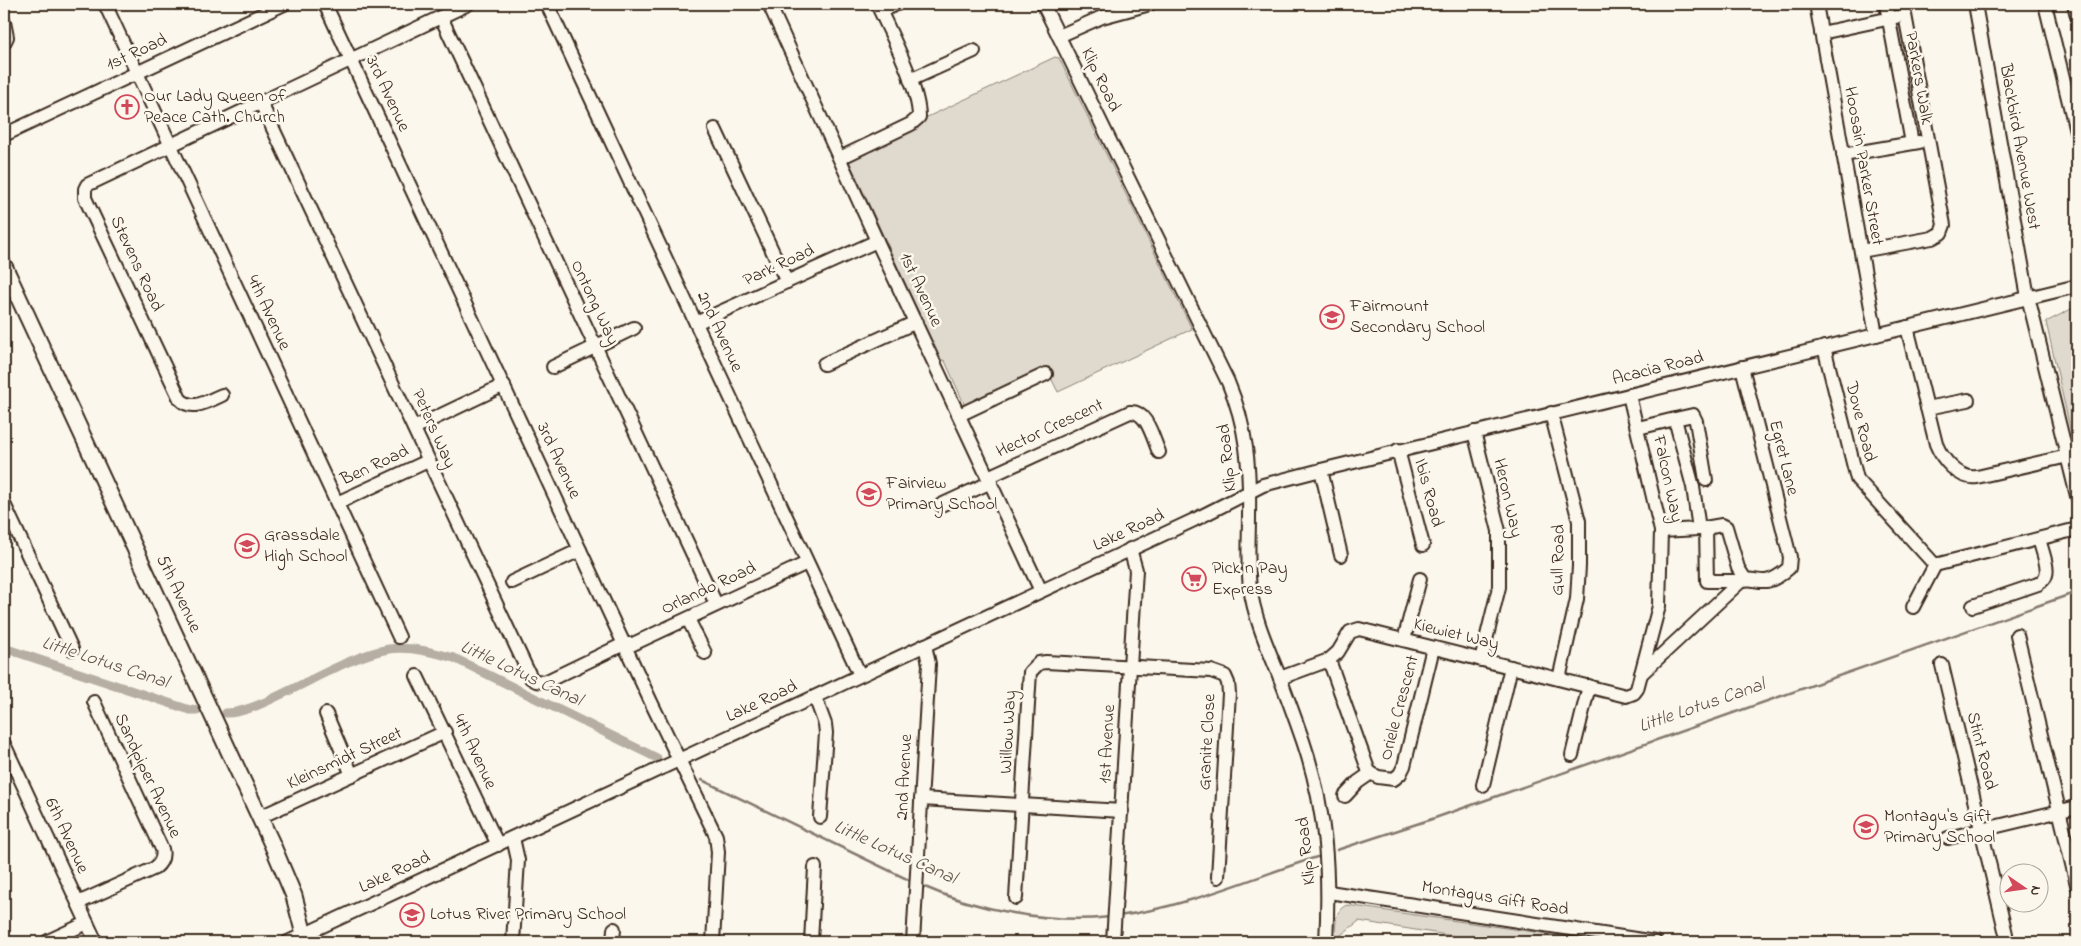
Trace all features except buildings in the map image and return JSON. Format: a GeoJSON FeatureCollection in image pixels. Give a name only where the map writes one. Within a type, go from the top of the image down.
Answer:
{"type":"FeatureCollection","features":[{"type":"Feature","properties":{"kind":"main road","name":"5th Avenue"},"geometry":{"type":"LineString","coordinates":[[4,266],[207,701],[288,880],[306,938]]}},
{"type":"Feature","properties":{"kind":"street","name":"4th Avenue"},"geometry":{"type":"LineString","coordinates":[[105,4],[400,637]]}},
{"type":"Feature","properties":{"kind":"street","name":"1st Road"},"geometry":{"type":"LineString","coordinates":[[4,135],[284,4]]}},
{"type":"Feature","properties":{"kind":"street","name":"3rd Avenue"},"geometry":{"type":"LineString","coordinates":[[326,4],[624,644],[713,828],[718,843],[713,942]]}},
{"type":"Feature","properties":{"kind":"street","name":"Stevens Road"},"geometry":{"type":"LineString","coordinates":[[222,395],[193,406],[184,404],[180,400],[85,198],[85,189],[91,181],[468,4]]}},
{"type":"Feature","properties":{"kind":"street","name":"2nd Avenue"},"geometry":{"type":"LineString","coordinates":[[547,4],[860,675]]}},
{"type":"Feature","properties":{"kind":"street","name":"1st Avenue"},"geometry":{"type":"LineString","coordinates":[[768,4],[1042,591]]}},
{"type":"Feature","properties":{"kind":"street"},"geometry":{"type":"LineString","coordinates":[[840,158],[916,122],[919,117],[919,110],[910,80],[879,7],[897,4]]}},
{"type":"Feature","properties":{"kind":"street","name":"Klip Road"},"geometry":{"type":"LineString","coordinates":[[1043,4],[1236,400],[1246,435],[1249,492],[1248,554],[1250,588],[1260,629],[1280,678],[1309,760],[1328,860],[1329,892],[1326,942]]}},
{"type":"Feature","properties":{"kind":"street"},"geometry":{"type":"LineString","coordinates":[[1060,36],[1096,19],[1136,5],[1150,4]]}},
{"type":"Feature","properties":{"kind":"street","name":"Hoosain Parker Street"},"geometry":{"type":"LineString","coordinates":[[1816,4],[1876,335]]}},
{"type":"Feature","properties":{"kind":"street","name":"Parkers Walk"},"geometry":{"type":"LineString","coordinates":[[1886,4],[1912,143]]}},
{"type":"Feature","properties":{"kind":"street","name":"Blackbird Avenue West"},"geometry":{"type":"LineString","coordinates":[[1975,4],[2028,297],[2077,496]]}},
{"type":"Feature","properties":{"kind":"street"},"geometry":{"type":"LineString","coordinates":[[2045,4],[2077,135]]}},
{"type":"Feature","properties":{"kind":"street"},"geometry":{"type":"LineString","coordinates":[[2074,4],[2077,16]]}},
{"type":"Feature","properties":{"kind":"street","name":"Parkers Walk"},"geometry":{"type":"LineString","coordinates":[[1821,33],[1889,18],[1904,10],[1943,218],[1942,230],[1938,236],[1861,251]]}},
{"type":"Feature","properties":{"kind":"street","name":"Ontong Way"},"geometry":{"type":"LineString","coordinates":[[441,17],[716,604]]}},
{"type":"Feature","properties":{"kind":"street"},"geometry":{"type":"LineString","coordinates":[[4,22],[7,37],[4,43]]}},
{"type":"Feature","properties":{"kind":"street"},"geometry":{"type":"LineString","coordinates":[[910,80],[974,51]]}},
{"type":"Feature","properties":{"kind":"street","name":"Peters Way"},"geometry":{"type":"LineString","coordinates":[[260,101],[531,678],[536,681],[545,682],[624,644]]}},
{"type":"Feature","properties":{"kind":"street"},"geometry":{"type":"LineString","coordinates":[[715,129],[787,282]]}},
{"type":"Feature","properties":{"kind":"street","name":"Parkers Walk"},"geometry":{"type":"LineString","coordinates":[[1844,155],[1928,140]]}},
{"type":"Feature","properties":{"kind":"street","name":"Park Road"},"geometry":{"type":"LineString","coordinates":[[696,323],[877,241]]}},
{"type":"Feature","properties":{"kind":"street","name":"Acacia Road"},"geometry":{"type":"LineString","coordinates":[[1249,492],[1263,485],[1398,450],[2077,286]]}},
{"type":"Feature","properties":{"kind":"street"},"geometry":{"type":"LineString","coordinates":[[824,364],[916,322]]}},
{"type":"Feature","properties":{"kind":"street"},"geometry":{"type":"LineString","coordinates":[[1907,327],[1939,450],[1959,473],[1965,477],[1977,477],[2068,456]]}},
{"type":"Feature","properties":{"kind":"street"},"geometry":{"type":"LineString","coordinates":[[553,367],[634,328]]}},
{"type":"Feature","properties":{"kind":"street","name":"Dove Road"},"geometry":{"type":"LineString","coordinates":[[1824,347],[1856,479],[1935,565]]}},
{"type":"Feature","properties":{"kind":"street","name":"Egret Lane"},"geometry":{"type":"LineString","coordinates":[[1742,367],[1790,557],[1789,568],[1773,579],[1766,581],[1743,580]]}},
{"type":"Feature","properties":{"kind":"street"},"geometry":{"type":"LineString","coordinates":[[959,414],[1046,374]]}},
{"type":"Feature","properties":{"kind":"street","name":"Ben Road"},"geometry":{"type":"LineString","coordinates":[[414,428],[504,385]]}},
{"type":"Feature","properties":{"kind":"street","name":"Falcon Way"},"geometry":{"type":"LineString","coordinates":[[1629,395],[1661,531],[1659,606],[1637,689]]}},
{"type":"Feature","properties":{"kind":"street"},"geometry":{"type":"LineString","coordinates":[[1927,408],[1968,400]]}},
{"type":"Feature","properties":{"kind":"street","name":"Hector Crescent"},"geometry":{"type":"LineString","coordinates":[[941,505],[1133,411],[1143,416],[1159,452]]}},
{"type":"Feature","properties":{"kind":"street","name":"Gull Road"},"geometry":{"type":"LineString","coordinates":[[1551,413],[1578,521],[1579,533],[1577,599],[1559,679]]}},
{"type":"Feature","properties":{"kind":"street"},"geometry":{"type":"LineString","coordinates":[[1638,428],[1693,415],[1696,420],[1706,480]]}},
{"type":"Feature","properties":{"kind":"street"},"geometry":{"type":"LineString","coordinates":[[1675,419],[1702,529],[1707,581],[1743,580]]}},
{"type":"Feature","properties":{"kind":"street","name":"Heron Way"},"geometry":{"type":"LineString","coordinates":[[1474,432],[1501,545],[1500,587],[1481,660]]}},
{"type":"Feature","properties":{"kind":"street","name":"Ibis Road"},"geometry":{"type":"LineString","coordinates":[[1398,450],[1423,545]]}},
{"type":"Feature","properties":{"kind":"street","name":"Ben Road"},"geometry":{"type":"LineString","coordinates":[[337,503],[428,461]]}},
{"type":"Feature","properties":{"kind":"street"},"geometry":{"type":"LineString","coordinates":[[1321,470],[1341,555]]}},
{"type":"Feature","properties":{"kind":"street","name":"Lake Road"},"geometry":{"type":"LineString","coordinates":[[288,942],[306,938],[498,844],[1042,591],[1249,492]]}},
{"type":"Feature","properties":{"kind":"street"},"geometry":{"type":"LineString","coordinates":[[4,504],[72,649]]}},
{"type":"Feature","properties":{"kind":"street"},"geometry":{"type":"LineString","coordinates":[[1661,531],[1702,529],[1722,525],[1728,528],[1743,580]]}},
{"type":"Feature","properties":{"kind":"street"},"geometry":{"type":"LineString","coordinates":[[1913,607],[1935,565],[2077,529]]}},
{"type":"Feature","properties":{"kind":"street"},"geometry":{"type":"LineString","coordinates":[[1973,606],[2038,584],[2044,580],[2046,568],[2039,539]]}},
{"type":"Feature","properties":{"kind":"street","name":"1st Avenue"},"geometry":{"type":"LineString","coordinates":[[1113,942],[1136,570],[1130,549]]}},
{"type":"Feature","properties":{"kind":"street"},"geometry":{"type":"LineString","coordinates":[[512,582],[580,550]]}},
{"type":"Feature","properties":{"kind":"street","name":"Orlando Road"},"geometry":{"type":"LineString","coordinates":[[624,644],[634,644],[807,563]]}},
{"type":"Feature","properties":{"kind":"street"},"geometry":{"type":"LineString","coordinates":[[1404,640],[1420,579]]}},
{"type":"Feature","properties":{"kind":"street"},"geometry":{"type":"LineString","coordinates":[[1641,674],[1743,580]]}},
{"type":"Feature","properties":{"kind":"street"},"geometry":{"type":"LineString","coordinates":[[688,619],[705,653]]}},
{"type":"Feature","properties":{"kind":"street","name":"Kiewiet Way"},"geometry":{"type":"LineString","coordinates":[[1329,660],[1338,652],[1350,632],[1355,629],[1626,696],[1634,693],[1637,689]]}},
{"type":"Feature","properties":{"kind":"street"},"geometry":{"type":"LineString","coordinates":[[2017,635],[2077,885]]}},
{"type":"Feature","properties":{"kind":"street","name":"2nd Avenue"},"geometry":{"type":"LineString","coordinates":[[914,942],[929,664],[925,645]]}},
{"type":"Feature","properties":{"kind":"street","name":"Oriele Crescent"},"geometry":{"type":"LineString","coordinates":[[1329,660],[1370,773],[1378,777],[1394,779],[1400,774],[1404,766],[1433,648]]}},
{"type":"Feature","properties":{"kind":"street"},"geometry":{"type":"LineString","coordinates":[[1280,678],[1329,660]]}},
{"type":"Feature","properties":{"kind":"street","name":"Willow Way"},"geometry":{"type":"LineString","coordinates":[[1016,898],[1030,672],[1034,666],[1046,662],[1130,667]]}},
{"type":"Feature","properties":{"kind":"street","name":"Stint Road"},"geometry":{"type":"LineString","coordinates":[[1942,665],[2006,934]]}},
{"type":"Feature","properties":{"kind":"street","name":"Granite Close"},"geometry":{"type":"LineString","coordinates":[[1130,667],[1211,671],[1225,676],[1228,683],[1218,877]]}},
{"type":"Feature","properties":{"kind":"street"},"geometry":{"type":"LineString","coordinates":[[1483,785],[1511,667]]}},
{"type":"Feature","properties":{"kind":"street","name":"4th Avenue"},"geometry":{"type":"LineString","coordinates":[[418,676],[498,844]]}},
{"type":"Feature","properties":{"kind":"street"},"geometry":{"type":"LineString","coordinates":[[1572,756],[1588,686]]}},
{"type":"Feature","properties":{"kind":"street"},"geometry":{"type":"LineString","coordinates":[[815,697],[825,724],[826,733],[820,817]]}},
{"type":"Feature","properties":{"kind":"street","name":"Sandpiper Avenue"},"geometry":{"type":"LineString","coordinates":[[78,903],[155,868],[161,862],[163,855],[162,849],[94,702]]}},
{"type":"Feature","properties":{"kind":"street"},"geometry":{"type":"LineString","coordinates":[[326,714],[352,774]]}},
{"type":"Feature","properties":{"kind":"street","name":"Kleinsmidt Street"},"geometry":{"type":"LineString","coordinates":[[260,818],[446,732]]}},
{"type":"Feature","properties":{"kind":"street","name":"6th Avenue"},"geometry":{"type":"LineString","coordinates":[[4,744],[96,942]]}},
{"type":"Feature","properties":{"kind":"street"},"geometry":{"type":"LineString","coordinates":[[1344,796],[1370,773]]}},
{"type":"Feature","properties":{"kind":"street"},"geometry":{"type":"LineString","coordinates":[[921,799],[1122,811]]}},
{"type":"Feature","properties":{"kind":"street"},"geometry":{"type":"LineString","coordinates":[[1948,838],[2077,807]]}},
{"type":"Feature","properties":{"kind":"street"},"geometry":{"type":"LineString","coordinates":[[513,838],[518,860],[513,942]]}},
{"type":"Feature","properties":{"kind":"street"},"geometry":{"type":"LineString","coordinates":[[811,942],[815,867]]}},
{"type":"Feature","properties":{"kind":"street","name":"Montagus Gift Road"},"geometry":{"type":"LineString","coordinates":[[1329,892],[1655,942]]}},
{"type":"Feature","properties":{"kind":"street"},"geometry":{"type":"LineString","coordinates":[[48,941],[87,923]]}},
{"type":"Feature","properties":{"kind":"street"},"geometry":{"type":"LineString","coordinates":[[613,942],[614,929]]}},
{"type":"Feature","properties":{"kind":"shaded area"},"geometry":{"type":"Polygon","coordinates":[[[1055,57],[1059,58],[1192,329],[1058,392],[1046,368],[965,406],[945,361],[940,359],[849,161],[923,119],[1055,57]]]}},
{"type":"Feature","properties":{"kind":"shaded area"},"geometry":{"type":"Polygon","coordinates":[[[2077,306],[2077,459],[2046,322],[2077,306]]]}},
{"type":"Feature","properties":{"kind":"shaded area"},"geometry":{"type":"Polygon","coordinates":[[[1347,905],[1602,942],[1491,942],[1359,921],[1337,938],[1335,937],[1336,918],[1340,910],[1347,905]]]}},
{"type":"Feature","properties":{"kind":"waterway","name":"Little Lotus Canal"},"geometry":{"type":"LineString","coordinates":[[1337,850],[1432,819],[2077,592]]}},
{"type":"Feature","properties":{"kind":"waterway","name":"Little Lotus Canal"},"geometry":{"type":"LineString","coordinates":[[4,648],[190,710],[197,710]]}},
{"type":"Feature","properties":{"kind":"waterway","name":"Little Lotus Canal"},"geometry":{"type":"LineString","coordinates":[[226,713],[233,713],[260,704],[334,669],[376,652],[397,648],[414,649],[454,658],[657,758]]}},
{"type":"Feature","properties":{"kind":"waterway","name":"Little Lotus Canal"},"geometry":{"type":"LineString","coordinates":[[702,780],[913,882]]}},
{"type":"Feature","properties":{"kind":"waterway","name":"Little Lotus Canal"},"geometry":{"type":"LineString","coordinates":[[1118,916],[1144,912],[1194,899],[1317,857]]}},
{"type":"Feature","properties":{"kind":"waterway","name":"Little Lotus Canal"},"geometry":{"type":"LineString","coordinates":[[920,885],[965,902],[1013,913],[1062,918],[1087,919],[1110,917]]}},
{"type":"Feature","properties":{"kind":"place","name":"Our Lady Queen of Peace Cath. Church"},"geometry":{"type":"Point","coordinates":[127,107]}},
{"type":"Feature","properties":{"kind":"place","name":"Fairmount Secondary School"},"geometry":{"type":"Point","coordinates":[1332,317]}},
{"type":"Feature","properties":{"kind":"place","name":"Fairview Primary School"},"geometry":{"type":"Point","coordinates":[869,494]}},
{"type":"Feature","properties":{"kind":"place","name":"Grassdale High School"},"geometry":{"type":"Point","coordinates":[247,546]}},
{"type":"Feature","properties":{"kind":"place","name":"Pick n Pay Express"},"geometry":{"type":"Point","coordinates":[1194,579]}},
{"type":"Feature","properties":{"kind":"place","name":"Montagu's Gift Primary School"},"geometry":{"type":"Point","coordinates":[1866,827]}},
{"type":"Feature","properties":{"kind":"place","name":"Lotus River Primary School"},"geometry":{"type":"Point","coordinates":[412,915]}}]}
